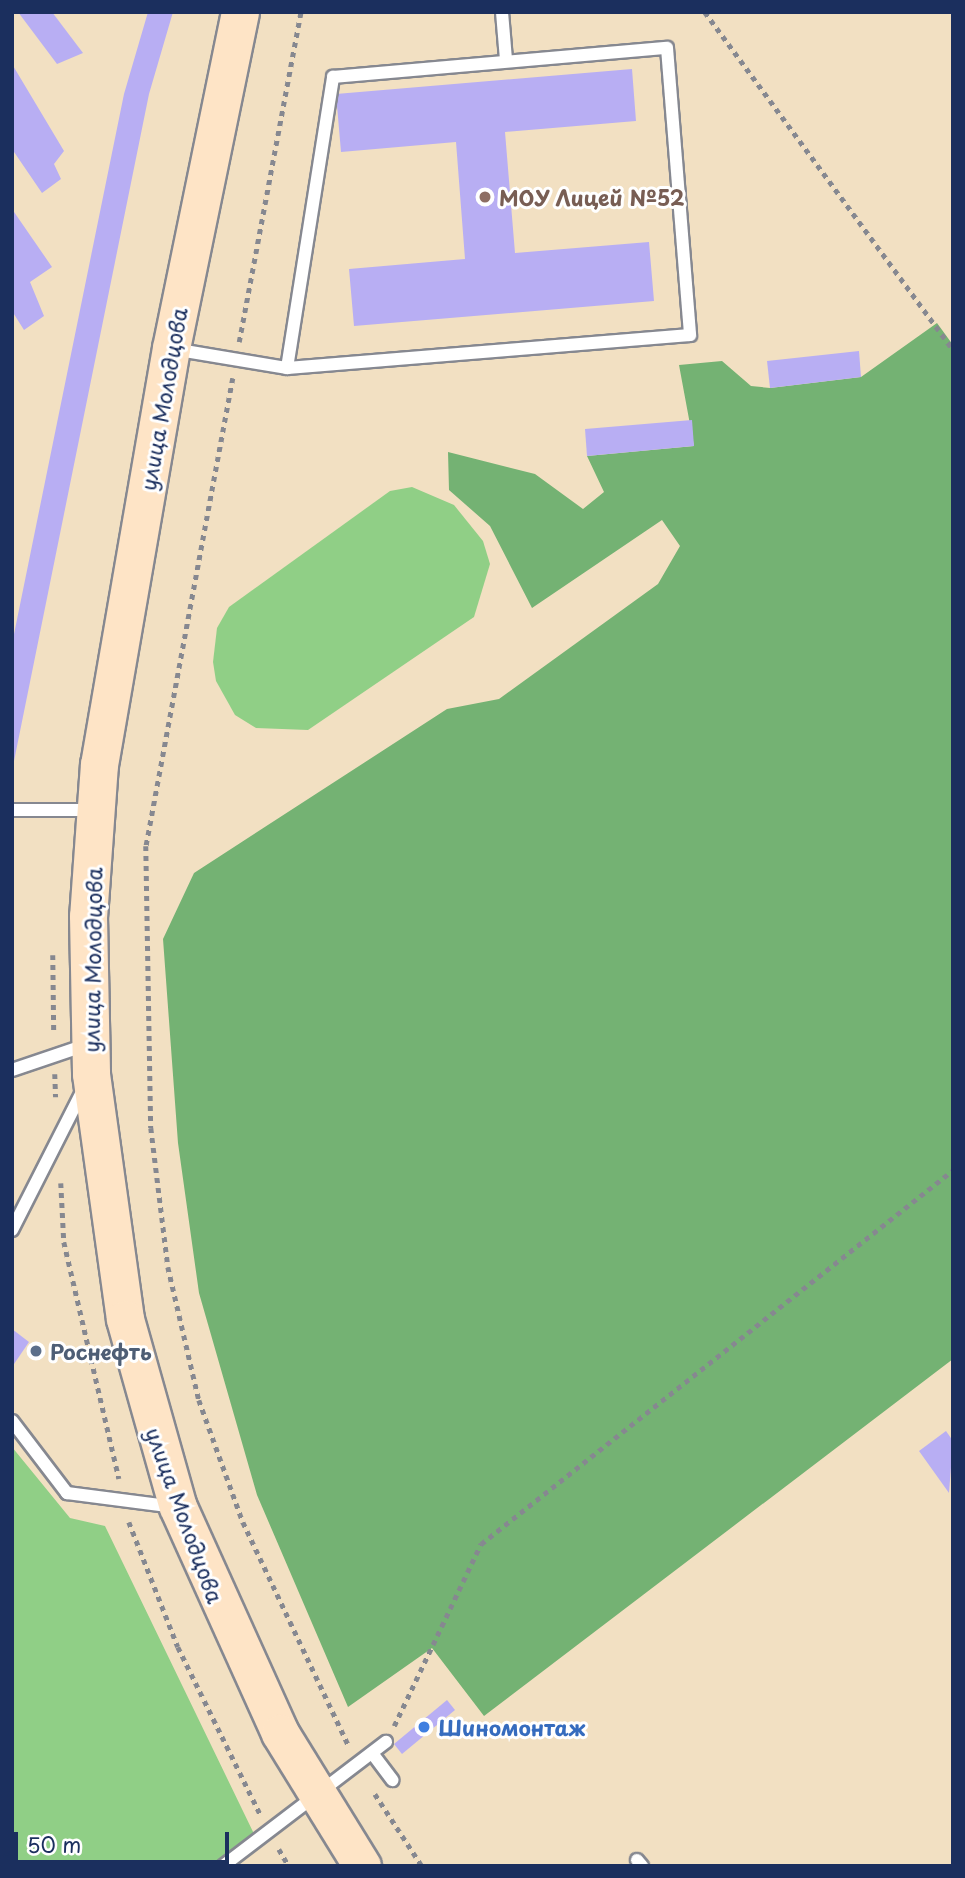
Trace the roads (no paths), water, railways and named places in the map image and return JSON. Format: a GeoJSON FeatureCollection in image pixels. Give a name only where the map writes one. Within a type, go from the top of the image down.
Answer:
{"type":"FeatureCollection","features":[{"type":"Feature","properties":{"kind":"street","name":"улица Молодцова"},"geometry":{"type":"LineString","coordinates":[[240,12],[171,348],[96,810],[78,1053],[125,1319],[178,1507],[221,1613],[318,1794],[362,1866]]}},
{"type":"Feature","properties":{"kind":"lane"},"geometry":{"type":"LineString","coordinates":[[502,12],[506,60]]}},
{"type":"Feature","properties":{"kind":"lane"},"geometry":{"type":"LineString","coordinates":[[171,348],[286,368],[690,335],[667,48],[333,77],[286,368]]}},
{"type":"Feature","properties":{"kind":"lane"},"geometry":{"type":"LineString","coordinates":[[12,810],[96,810]]}},
{"type":"Feature","properties":{"kind":"lane"},"geometry":{"type":"LineString","coordinates":[[12,1070],[78,1053],[58,1143],[12,1230]]}},
{"type":"Feature","properties":{"kind":"lane"},"geometry":{"type":"LineString","coordinates":[[12,1421],[67,1493],[178,1507]]}},
{"type":"Feature","properties":{"kind":"lane"},"geometry":{"type":"LineString","coordinates":[[223,1866],[386,1742]]}},
{"type":"Feature","properties":{"kind":"lane"},"geometry":{"type":"LineString","coordinates":[[372,1753],[392,1780]]}},
{"type":"Feature","properties":{"kind":"place","name":"МОУ Лицей №52"},"geometry":{"type":"Point","coordinates":[485,197]}},
{"type":"Feature","properties":{"kind":"place","name":"Роснефть"},"geometry":{"type":"Point","coordinates":[36,1351]}},
{"type":"Feature","properties":{"kind":"place","name":"Шиномонтаж"},"geometry":{"type":"Point","coordinates":[424,1727]}}]}
